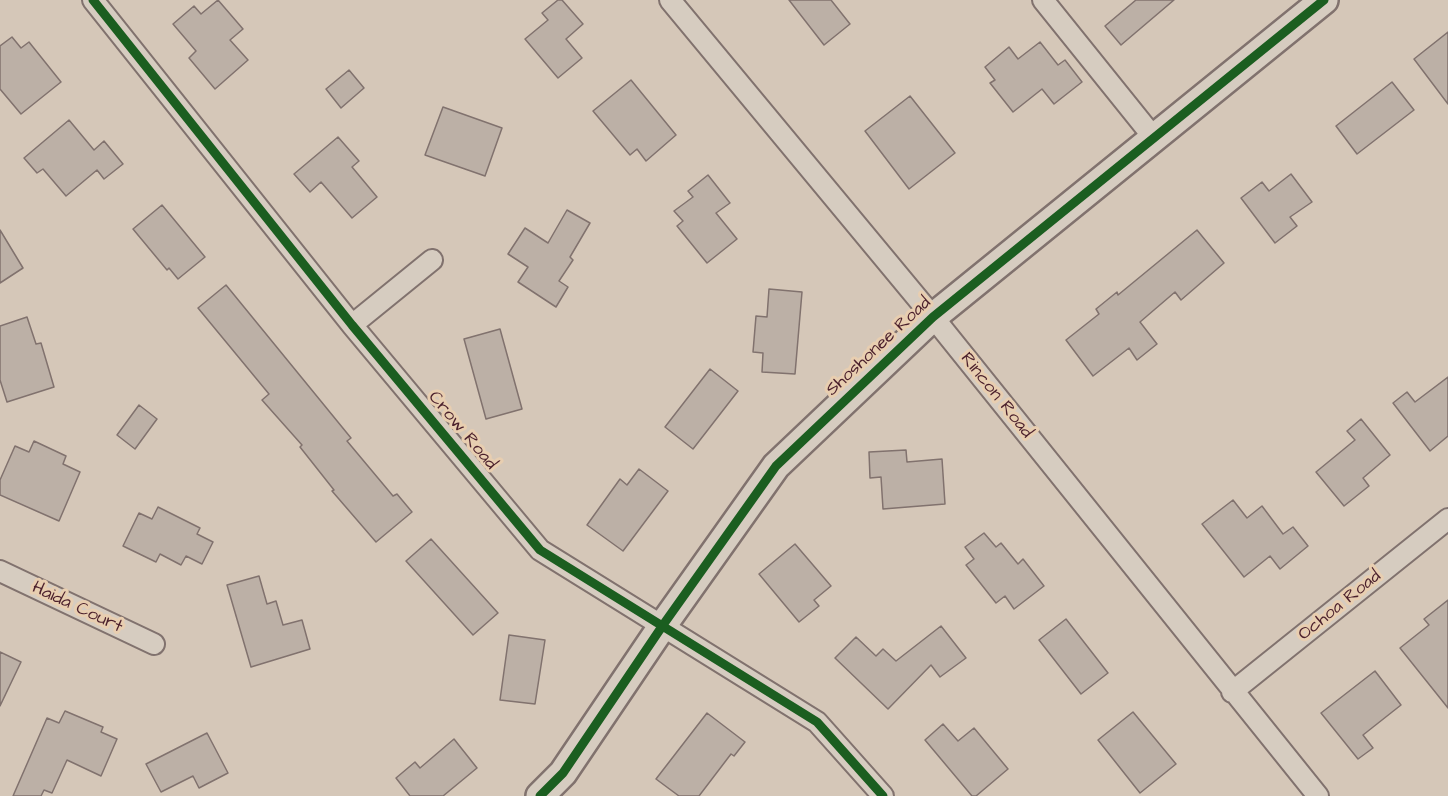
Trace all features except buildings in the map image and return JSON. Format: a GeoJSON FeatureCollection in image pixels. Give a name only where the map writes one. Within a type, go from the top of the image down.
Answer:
{"type":"FeatureCollection","features":[{"type":"Feature","properties":{"kind":"street","name":"Rincon Road"},"geometry":{"type":"LineString","coordinates":[[670,0],[933,317],[1232,692],[1318,796]]}},
{"type":"Feature","properties":{"kind":"street"},"geometry":{"type":"LineString","coordinates":[[1043,0],[1154,138]]}},
{"type":"Feature","properties":{"kind":"street","name":"Shoshonee Road"},"geometry":{"type":"LineString","coordinates":[[540,796],[563,773],[663,625],[776,466],[933,317],[1324,0]]}},
{"type":"Feature","properties":{"kind":"street","name":"Crow Road"},"geometry":{"type":"LineString","coordinates":[[97,1],[352,325],[540,550],[817,722],[884,796]]}},
{"type":"Feature","properties":{"kind":"street"},"geometry":{"type":"LineString","coordinates":[[352,325],[432,260]]}},
{"type":"Feature","properties":{"kind":"street","name":"Ochoa Road"},"geometry":{"type":"LineString","coordinates":[[1232,692],[1448,519]]}},
{"type":"Feature","properties":{"kind":"street","name":"Haida Court"},"geometry":{"type":"LineString","coordinates":[[0,572],[153,644]]}},
{"type":"Feature","properties":{"kind":"cycle path"},"geometry":{"type":"LineString","coordinates":[[93,0],[352,325],[540,550],[817,722],[883,796]]}},
{"type":"Feature","properties":{"kind":"cycle path"},"geometry":{"type":"LineString","coordinates":[[540,796],[563,773],[663,625],[776,466],[933,317],[1324,0]]}}]}
